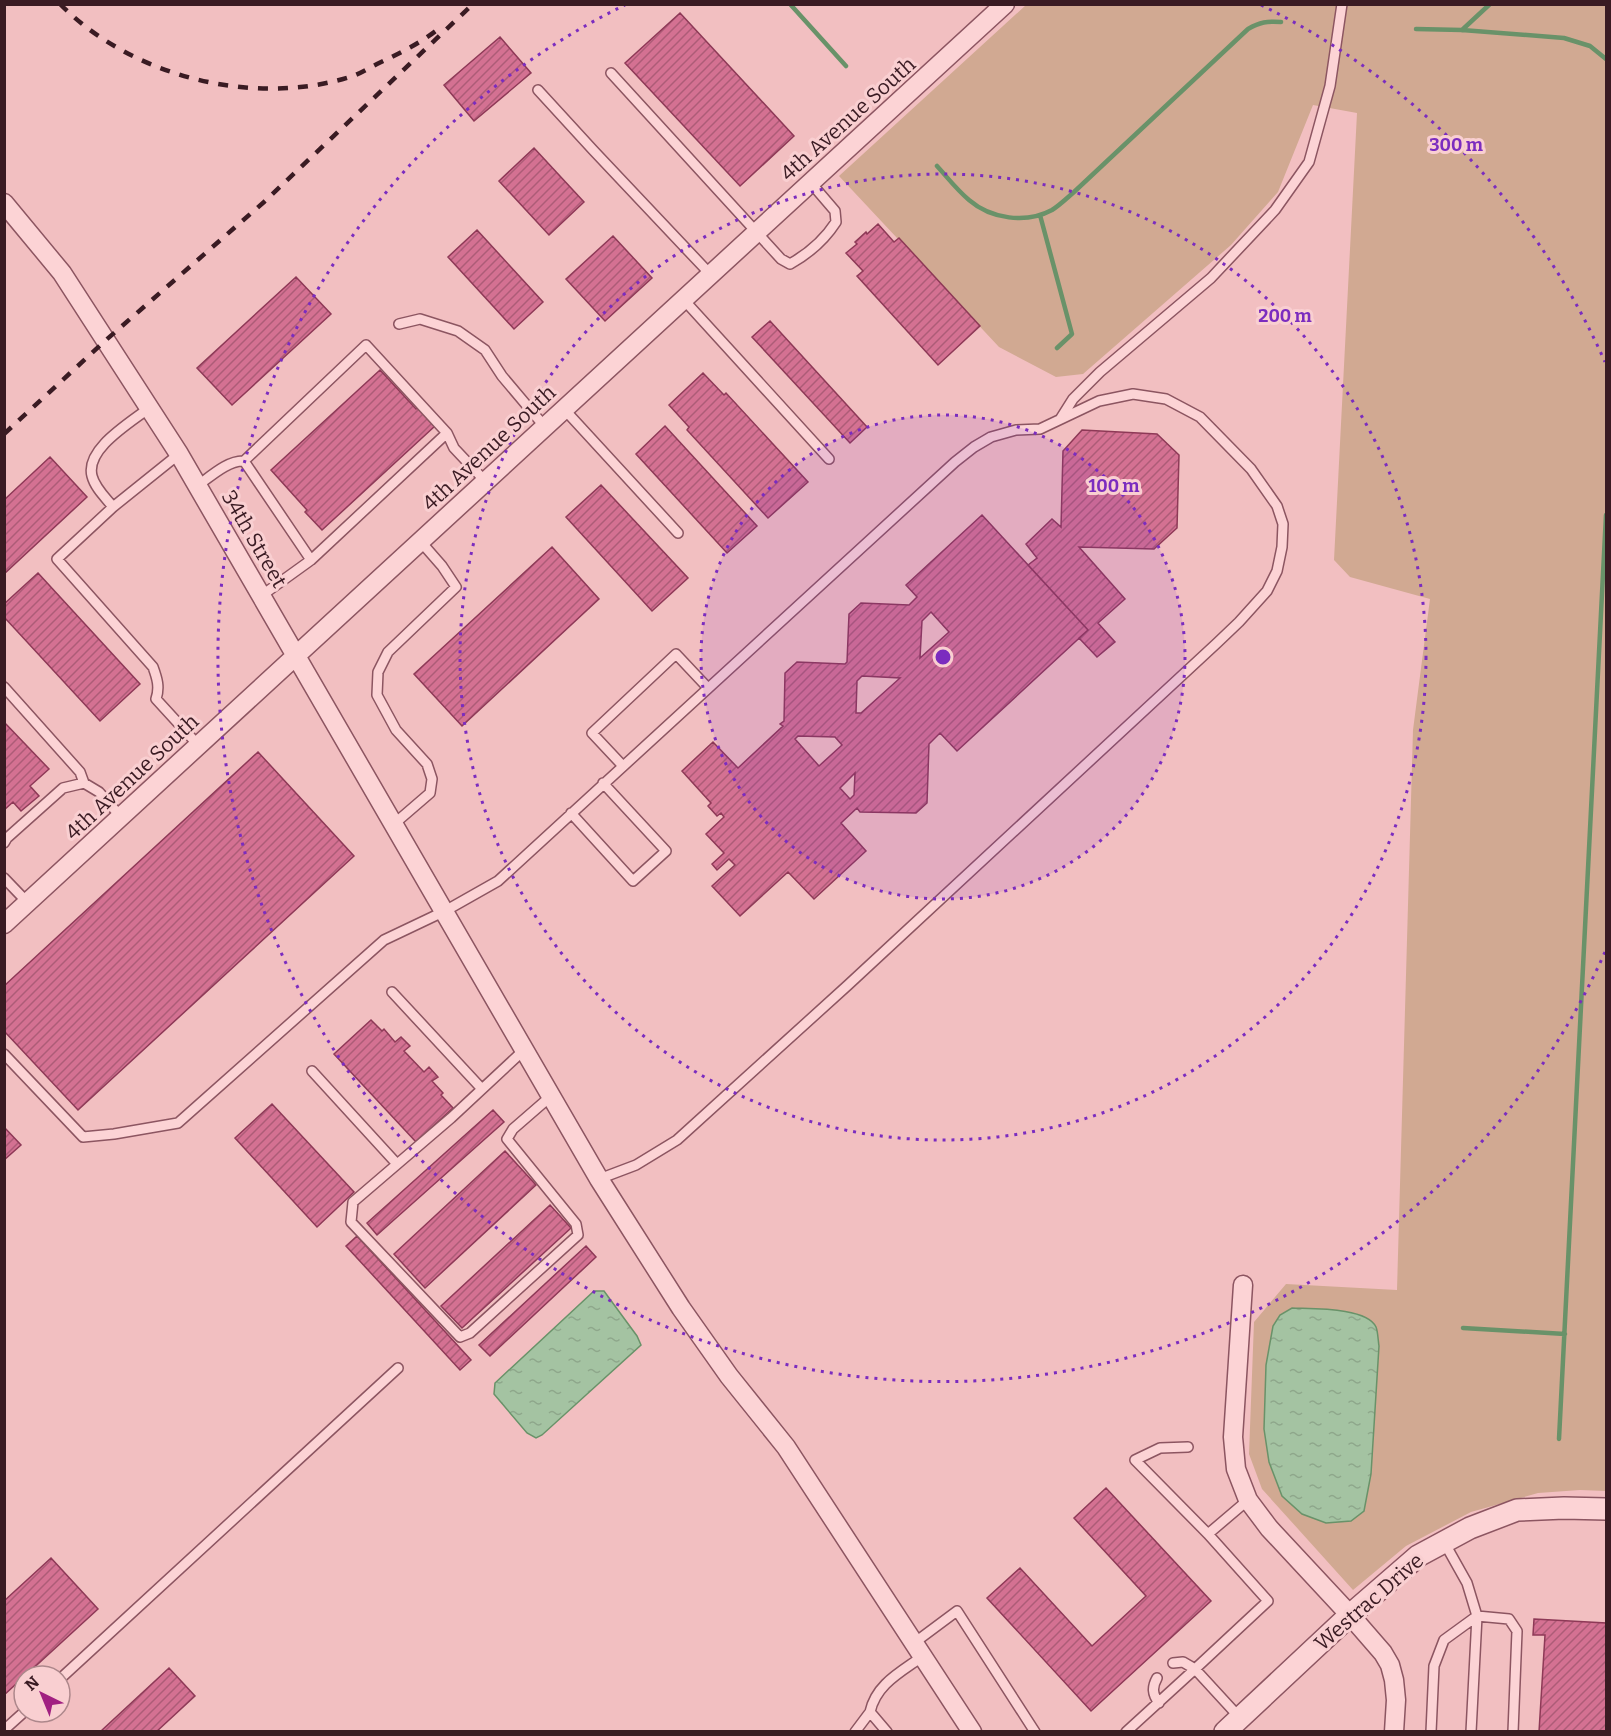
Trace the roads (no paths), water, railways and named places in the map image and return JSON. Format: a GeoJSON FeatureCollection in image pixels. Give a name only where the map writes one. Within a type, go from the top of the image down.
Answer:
{"type":"FeatureCollection","features":[{"type":"Feature","properties":{"kind":"street","name":"4th Avenue South"},"geometry":{"type":"LineString","coordinates":[[4,924],[122,818],[1005,4]]}},
{"type":"Feature","properties":{"kind":"street","name":"34th Street"},"geometry":{"type":"LineString","coordinates":[[5,203],[62,273],[179,454],[445,910],[598,1179],[711,1351],[786,1447],[972,1731]]}},
{"type":"Feature","properties":{"kind":"street"},"geometry":{"type":"LineString","coordinates":[[1243,1285],[1233,1437],[1236,1469],[1248,1500],[1269,1528],[1383,1653],[1390,1665],[1394,1680],[1396,1700],[1394,1731]]}},
{"type":"Feature","properties":{"kind":"street","name":"Westrac Drive"},"geometry":{"type":"LineString","coordinates":[[1233,1725],[1350,1615],[1418,1556],[1470,1528],[1517,1510],[1606,1509]]}},
{"type":"Feature","properties":{"kind":"lane"},"geometry":{"type":"LineString","coordinates":[[1061,420],[1073,399],[1100,372],[1211,278],[1275,210],[1309,162],[1330,86],[1341,4]]}},
{"type":"Feature","properties":{"kind":"lane"},"geometry":{"type":"LineString","coordinates":[[611,74],[782,259],[790,264],[801,258],[829,232],[836,222],[835,211],[811,183]]}},
{"type":"Feature","properties":{"kind":"lane"},"geometry":{"type":"LineString","coordinates":[[538,90],[711,275]]}},
{"type":"Feature","properties":{"kind":"lane"},"geometry":{"type":"LineString","coordinates":[[684,300],[829,459]]}},
{"type":"Feature","properties":{"kind":"lane"},"geometry":{"type":"LineString","coordinates":[[399,324],[420,319],[458,331],[486,350],[502,376],[545,427]]}},
{"type":"Feature","properties":{"kind":"lane"},"geometry":{"type":"LineString","coordinates":[[197,486],[223,468],[239,460],[244,461],[366,345],[447,433],[454,448],[486,482]]}},
{"type":"Feature","properties":{"kind":"lane"},"geometry":{"type":"LineString","coordinates":[[4,1054],[83,1137],[178,1123],[384,940],[498,881],[974,447],[991,437],[1016,430],[1040,429],[1099,401],[1133,394],[1166,399],[1200,417],[1251,469],[1276,507],[1283,524],[1282,547],[1277,572],[1267,591],[1239,622],[1100,752],[677,1140],[636,1165],[598,1179]]}},
{"type":"Feature","properties":{"kind":"lane"},"geometry":{"type":"LineString","coordinates":[[113,507],[92,478],[91,464],[101,448],[116,433],[149,408]]}},
{"type":"Feature","properties":{"kind":"lane"},"geometry":{"type":"LineString","coordinates":[[564,410],[678,533]]}},
{"type":"Feature","properties":{"kind":"lane"},"geometry":{"type":"LineString","coordinates":[[261,596],[311,560],[447,433]]}},
{"type":"Feature","properties":{"kind":"lane"},"geometry":{"type":"LineString","coordinates":[[179,454],[113,507],[57,558],[153,667],[158,682],[156,699],[199,746]]}},
{"type":"Feature","properties":{"kind":"lane"},"geometry":{"type":"LineString","coordinates":[[244,461],[311,560]]}},
{"type":"Feature","properties":{"kind":"lane"},"geometry":{"type":"LineString","coordinates":[[394,824],[430,793],[432,779],[427,764],[396,730],[377,695],[378,672],[388,652],[456,587],[442,566],[421,542]]}},
{"type":"Feature","properties":{"kind":"lane"},"geometry":{"type":"LineString","coordinates":[[623,765],[592,733],[676,654],[708,688]]}},
{"type":"Feature","properties":{"kind":"lane"},"geometry":{"type":"LineString","coordinates":[[4,687],[80,772],[84,783],[99,792],[122,818]]}},
{"type":"Feature","properties":{"kind":"lane"},"geometry":{"type":"LineString","coordinates":[[4,843],[63,788],[84,783]]}},
{"type":"Feature","properties":{"kind":"lane"},"geometry":{"type":"LineString","coordinates":[[571,813],[633,881],[666,851],[603,783]]}},
{"type":"Feature","properties":{"kind":"lane"},"geometry":{"type":"LineString","coordinates":[[4,878],[28,903]]}},
{"type":"Feature","properties":{"kind":"lane"},"geometry":{"type":"LineString","coordinates":[[392,992],[482,1089]]}},
{"type":"Feature","properties":{"kind":"lane"},"geometry":{"type":"LineString","coordinates":[[525,1050],[353,1202],[351,1222],[460,1337],[470,1333],[579,1235],[576,1224],[507,1139],[513,1129],[551,1096]]}},
{"type":"Feature","properties":{"kind":"lane"},"geometry":{"type":"LineString","coordinates":[[312,1071],[397,1164]]}},
{"type":"Feature","properties":{"kind":"lane"},"geometry":{"type":"LineString","coordinates":[[72,1668],[398,1368]]}},
{"type":"Feature","properties":{"kind":"lane"},"geometry":{"type":"LineString","coordinates":[[1126,1731],[1268,1601],[1208,1534],[1135,1460],[1160,1448],[1188,1447]]}},
{"type":"Feature","properties":{"kind":"lane"},"geometry":{"type":"LineString","coordinates":[[1208,1534],[1248,1500]]}},
{"type":"Feature","properties":{"kind":"lane"},"geometry":{"type":"LineString","coordinates":[[1444,1542],[1467,1583],[1477,1616],[1471,1731]]}},
{"type":"Feature","properties":{"kind":"lane"},"geometry":{"type":"LineString","coordinates":[[855,1731],[870,1712],[872,1700],[880,1689],[957,1611],[1035,1731]]}},
{"type":"Feature","properties":{"kind":"lane"},"geometry":{"type":"LineString","coordinates":[[1431,1731],[1434,1666],[1437,1657],[1444,1640],[1477,1616],[1509,1619],[1517,1631],[1513,1731]]}},
{"type":"Feature","properties":{"kind":"lane"},"geometry":{"type":"LineString","coordinates":[[1173,1663],[1183,1662],[1195,1669],[1233,1725]]}},
{"type":"Feature","properties":{"kind":"lane"},"geometry":{"type":"LineString","coordinates":[[1157,1678],[1153,1686],[1155,1698],[1159,1703]]}},
{"type":"Feature","properties":{"kind":"lane"},"geometry":{"type":"LineString","coordinates":[[870,1712],[887,1731]]}},
{"type":"Feature","properties":{"kind":"water"},"geometry":{"type":"Polygon","coordinates":[[[594,1291],[604,1291],[641,1345],[536,1438],[527,1433],[494,1394],[495,1383],[594,1291]]]}},
{"type":"Feature","properties":{"kind":"water"},"geometry":{"type":"Polygon","coordinates":[[[1292,1308],[1350,1312],[1371,1320],[1377,1329],[1379,1346],[1371,1474],[1364,1511],[1351,1521],[1326,1523],[1302,1514],[1282,1496],[1269,1462],[1264,1429],[1266,1365],[1273,1326],[1280,1315],[1292,1308]]]}},
{"type":"Feature","properties":{"kind":"waterway"},"geometry":{"type":"LineString","coordinates":[[790,4],[846,66]]}},
{"type":"Feature","properties":{"kind":"waterway"},"geometry":{"type":"LineString","coordinates":[[1462,30],[1490,4]]}},
{"type":"Feature","properties":{"kind":"waterway"},"geometry":{"type":"LineString","coordinates":[[937,166],[956,188],[988,212],[1020,218],[1052,210],[1248,29],[1264,22],[1281,22]]}},
{"type":"Feature","properties":{"kind":"waterway"},"geometry":{"type":"LineString","coordinates":[[1416,29],[1564,38],[1590,46],[1606,59]]}},
{"type":"Feature","properties":{"kind":"waterway"},"geometry":{"type":"LineString","coordinates":[[1040,215],[1072,334],[1057,348]]}},
{"type":"Feature","properties":{"kind":"waterway"},"geometry":{"type":"LineString","coordinates":[[1559,1439],[1606,515]]}},
{"type":"Feature","properties":{"kind":"waterway"},"geometry":{"type":"LineString","coordinates":[[1463,1328],[1565,1334]]}},
{"type":"Feature","properties":{"kind":"railway"},"geometry":{"type":"LineString","coordinates":[[60,4],[89,29],[122,51],[159,67],[197,79],[236,87],[276,89],[315,85],[353,76],[423,40],[437,30]]}},
{"type":"Feature","properties":{"kind":"railway"},"geometry":{"type":"LineString","coordinates":[[4,434],[106,340],[264,202],[473,4]]}}]}
